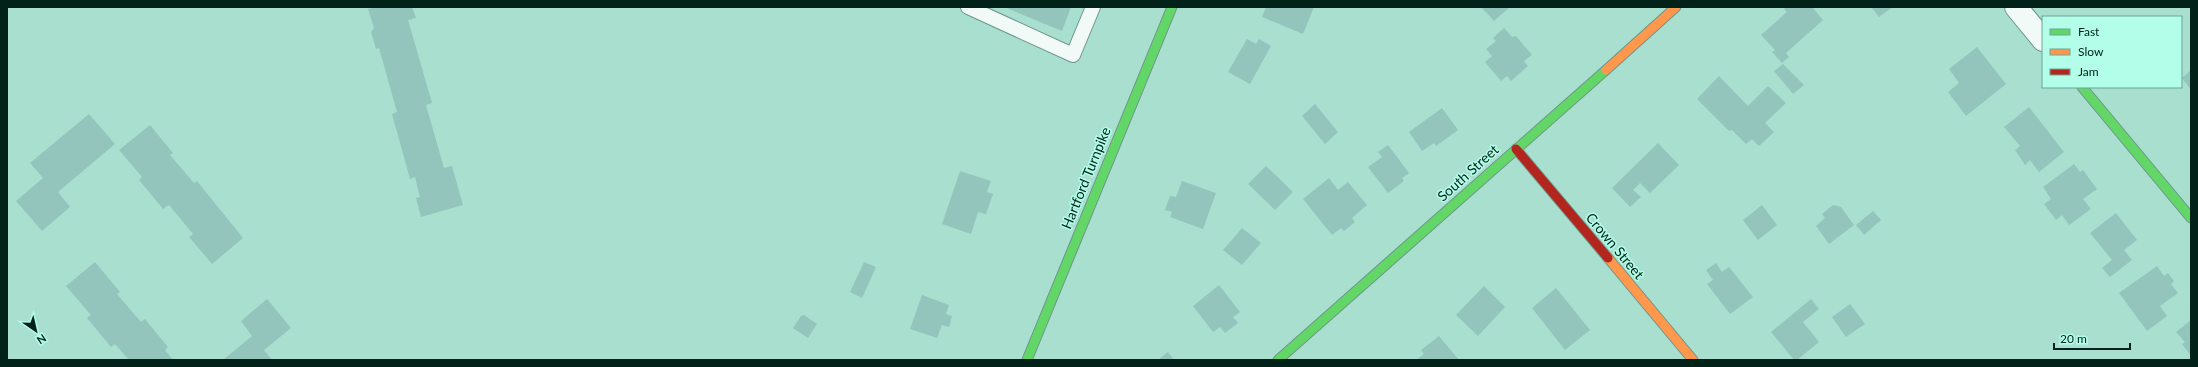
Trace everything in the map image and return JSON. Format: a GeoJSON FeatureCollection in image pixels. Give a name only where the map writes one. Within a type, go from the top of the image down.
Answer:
{"type":"FeatureCollection","features":[{"type":"Feature","properties":{"kind":"street","name":"Hartford Turnpike"},"geometry":{"type":"LineString","coordinates":[[1027,360],[1172,7]]}},
{"type":"Feature","properties":{"kind":"street","name":"South Street"},"geometry":{"type":"LineString","coordinates":[[1278,360],[1676,7]]}},
{"type":"Feature","properties":{"kind":"street"},"geometry":{"type":"LineString","coordinates":[[2016,7],[2042,39]]}},
{"type":"Feature","properties":{"kind":"street"},"geometry":{"type":"LineString","coordinates":[[2083,88],[2191,218]]}},
{"type":"Feature","properties":{"kind":"street","name":"Crown Street"},"geometry":{"type":"LineString","coordinates":[[1516,150],[1693,360]]}},
{"type":"Feature","properties":{"kind":"lane"},"geometry":{"type":"LineString","coordinates":[[968,7],[1073,55],[1093,7]]}},
{"type":"Feature","properties":{"kind":"building"},"geometry":{"type":"Polygon","coordinates":[[[377,7],[412,7],[416,18],[408,20],[432,103],[426,105],[444,168],[452,166],[463,205],[421,217],[416,198],[420,197],[415,177],[410,179],[392,114],[397,112],[379,48],[376,49],[371,32],[374,28],[368,9],[377,7]]]}},
{"type":"Feature","properties":{"kind":"building"},"geometry":{"type":"Polygon","coordinates":[[[1004,7],[1071,7],[1062,31],[1004,7]]]}},
{"type":"Feature","properties":{"kind":"building"},"geometry":{"type":"Polygon","coordinates":[[[1266,7],[1314,7],[1303,34],[1262,17],[1266,7]]]}},
{"type":"Feature","properties":{"kind":"building"},"geometry":{"type":"Polygon","coordinates":[[[1481,7],[1510,7],[1494,21],[1481,7]]]}},
{"type":"Feature","properties":{"kind":"building"},"geometry":{"type":"Polygon","coordinates":[[[1786,7],[1812,7],[1823,20],[1786,53],[1789,57],[1782,63],[1772,52],[1775,50],[1761,35],[1787,12],[1784,9],[1786,7]]]}},
{"type":"Feature","properties":{"kind":"building"},"geometry":{"type":"Polygon","coordinates":[[[1871,7],[1893,7],[1879,17],[1871,7]]]}},
{"type":"Feature","properties":{"kind":"building"},"geometry":{"type":"Polygon","coordinates":[[[1504,28],[1512,37],[1516,36],[1532,55],[1524,61],[1528,66],[1511,81],[1507,76],[1501,81],[1485,62],[1492,56],[1486,49],[1496,41],[1493,38],[1504,28]]]}},
{"type":"Feature","properties":{"kind":"building"},"geometry":{"type":"Polygon","coordinates":[[[1247,39],[1256,44],[1259,39],[1271,46],[1250,84],[1228,72],[1247,39]]]}},
{"type":"Feature","properties":{"kind":"building"},"geometry":{"type":"Polygon","coordinates":[[[1977,47],[2006,84],[1966,116],[1948,92],[1959,83],[1949,69],[1977,47]]]}},
{"type":"Feature","properties":{"kind":"building"},"geometry":{"type":"Polygon","coordinates":[[[1783,64],[1804,85],[1793,94],[1774,71],[1783,64]]]}},
{"type":"Feature","properties":{"kind":"building"},"geometry":{"type":"Polygon","coordinates":[[[2191,70],[2191,90],[2182,78],[2191,70]]]}},
{"type":"Feature","properties":{"kind":"building"},"geometry":{"type":"Polygon","coordinates":[[[1719,76],[1748,106],[1768,86],[1786,103],[1765,123],[1774,132],[1759,146],[1752,139],[1746,144],[1732,130],[1729,131],[1697,99],[1719,76]]]}},
{"type":"Feature","properties":{"kind":"building"},"geometry":{"type":"Polygon","coordinates":[[[1315,104],[1338,132],[1325,144],[1302,116],[1315,104]]]}},
{"type":"Feature","properties":{"kind":"building"},"geometry":{"type":"Polygon","coordinates":[[[2029,107],[2064,152],[2039,172],[2030,160],[2025,165],[2015,150],[2020,146],[2004,127],[2029,107]]]}},
{"type":"Feature","properties":{"kind":"building"},"geometry":{"type":"Polygon","coordinates":[[[1442,108],[1458,130],[1436,146],[1434,143],[1422,151],[1409,132],[1442,108]]]}},
{"type":"Feature","properties":{"kind":"building"},"geometry":{"type":"Polygon","coordinates":[[[89,114],[115,144],[58,192],[70,207],[42,231],[16,201],[43,178],[30,163],[89,114]]]}},
{"type":"Feature","properties":{"kind":"building"},"geometry":{"type":"Polygon","coordinates":[[[150,125],[173,153],[170,155],[194,183],[197,181],[243,238],[212,264],[189,237],[193,234],[169,205],[163,209],[139,180],[142,177],[119,150],[150,125]]]}},
{"type":"Feature","properties":{"kind":"building"},"geometry":{"type":"Polygon","coordinates":[[[1658,143],[1679,165],[1650,193],[1640,183],[1633,190],[1641,197],[1630,207],[1612,188],[1658,143]]]}},
{"type":"Feature","properties":{"kind":"building"},"geometry":{"type":"Polygon","coordinates":[[[1388,145],[1409,173],[1402,178],[1404,181],[1388,193],[1368,167],[1382,157],[1378,152],[1388,145]]]}},
{"type":"Feature","properties":{"kind":"building"},"geometry":{"type":"Polygon","coordinates":[[[2074,164],[2080,172],[2083,170],[2097,189],[2083,199],[2091,209],[2069,225],[2062,215],[2056,220],[2044,204],[2051,199],[2043,187],[2074,164]]]}},
{"type":"Feature","properties":{"kind":"building"},"geometry":{"type":"Polygon","coordinates":[[[1266,166],[1293,192],[1275,210],[1248,184],[1266,166]]]}},
{"type":"Feature","properties":{"kind":"building"},"geometry":{"type":"Polygon","coordinates":[[[960,171],[991,181],[987,192],[993,194],[986,214],[978,212],[971,234],[942,224],[960,171]]]}},
{"type":"Feature","properties":{"kind":"building"},"geometry":{"type":"Polygon","coordinates":[[[1329,178],[1338,190],[1348,182],[1367,205],[1352,218],[1355,222],[1344,231],[1341,228],[1332,235],[1303,199],[1329,178]]]}},
{"type":"Feature","properties":{"kind":"building"},"geometry":{"type":"Polygon","coordinates":[[[1182,181],[1216,193],[1203,229],[1170,217],[1172,212],[1165,210],[1170,196],[1176,197],[1182,181]]]}},
{"type":"Feature","properties":{"kind":"building"},"geometry":{"type":"Polygon","coordinates":[[[1762,205],[1777,225],[1758,240],[1743,220],[1762,205]]]}},
{"type":"Feature","properties":{"kind":"building"},"geometry":{"type":"Polygon","coordinates":[[[1833,205],[1841,207],[1854,225],[1829,244],[1816,226],[1825,218],[1822,214],[1833,205]]]}},
{"type":"Feature","properties":{"kind":"building"},"geometry":{"type":"Polygon","coordinates":[[[1873,211],[1881,220],[1864,235],[1856,225],[1873,211]]]}},
{"type":"Feature","properties":{"kind":"building"},"geometry":{"type":"Polygon","coordinates":[[[2116,213],[2137,240],[2124,250],[2132,260],[2110,277],[2102,268],[2112,260],[2090,233],[2116,213]]]}},
{"type":"Feature","properties":{"kind":"building"},"geometry":{"type":"Polygon","coordinates":[[[1242,228],[1261,243],[1242,265],[1223,250],[1242,228]]]}},
{"type":"Feature","properties":{"kind":"building"},"geometry":{"type":"Polygon","coordinates":[[[95,262],[120,292],[117,294],[141,322],[145,319],[168,347],[165,350],[173,360],[129,360],[115,344],[111,347],[87,318],[91,315],[66,286],[95,262]]]}},
{"type":"Feature","properties":{"kind":"building"},"geometry":{"type":"Polygon","coordinates":[[[864,262],[876,267],[862,298],[850,292],[864,262]]]}},
{"type":"Feature","properties":{"kind":"building"},"geometry":{"type":"Polygon","coordinates":[[[1716,263],[1722,272],[1729,267],[1753,297],[1730,314],[1707,284],[1713,280],[1706,270],[1716,263]]]}},
{"type":"Feature","properties":{"kind":"building"},"geometry":{"type":"Polygon","coordinates":[[[2157,266],[2164,276],[2168,273],[2174,281],[2171,284],[2178,293],[2160,306],[2167,316],[2147,331],[2119,293],[2157,266]]]}},
{"type":"Feature","properties":{"kind":"building"},"geometry":{"type":"Polygon","coordinates":[[[1219,285],[1240,312],[1233,317],[1238,323],[1225,333],[1220,327],[1213,332],[1193,306],[1219,285]]]}},
{"type":"Feature","properties":{"kind":"building"},"geometry":{"type":"Polygon","coordinates":[[[1484,286],[1505,307],[1478,336],[1456,315],[1484,286]]]}},
{"type":"Feature","properties":{"kind":"building"},"geometry":{"type":"Polygon","coordinates":[[[1556,288],[1590,330],[1565,350],[1532,308],[1556,288]]]}},
{"type":"Feature","properties":{"kind":"building"},"geometry":{"type":"Polygon","coordinates":[[[922,295],[949,305],[946,314],[952,316],[949,327],[942,325],[937,338],[910,329],[922,295]]]}},
{"type":"Feature","properties":{"kind":"building"},"geometry":{"type":"Polygon","coordinates":[[[267,299],[291,328],[264,350],[272,360],[223,360],[252,336],[241,321],[267,299]]]}},
{"type":"Feature","properties":{"kind":"building"},"geometry":{"type":"Polygon","coordinates":[[[1811,299],[1819,309],[1803,322],[1819,342],[1797,360],[1794,360],[1771,332],[1811,299]]]}},
{"type":"Feature","properties":{"kind":"building"},"geometry":{"type":"Polygon","coordinates":[[[1850,304],[1865,324],[1846,337],[1832,317],[1850,304]]]}},
{"type":"Feature","properties":{"kind":"building"},"geometry":{"type":"Polygon","coordinates":[[[804,315],[817,324],[808,338],[793,328],[801,316],[804,315]]]}},
{"type":"Feature","properties":{"kind":"building"},"geometry":{"type":"Polygon","coordinates":[[[2191,320],[2191,356],[2182,344],[2185,342],[2176,332],[2191,320]]]}},
{"type":"Feature","properties":{"kind":"building"},"geometry":{"type":"Polygon","coordinates":[[[1439,336],[1459,360],[1416,360],[1424,354],[1421,350],[1439,336]]]}},
{"type":"Feature","properties":{"kind":"building"},"geometry":{"type":"Polygon","coordinates":[[[1168,352],[1174,360],[1158,360],[1168,352]]]}},
{"type":"Feature","properties":{"kind":"traffic: fast"},"geometry":{"type":"LineString","coordinates":[[1027,360],[1172,7]]}},
{"type":"Feature","properties":{"kind":"traffic: fast"},"geometry":{"type":"LineString","coordinates":[[1278,360],[1606,70]]}},
{"type":"Feature","properties":{"kind":"traffic: fast"},"geometry":{"type":"LineString","coordinates":[[2083,88],[2191,218]]}},
{"type":"Feature","properties":{"kind":"traffic: slow"},"geometry":{"type":"LineString","coordinates":[[1606,70],[1676,7]]}},
{"type":"Feature","properties":{"kind":"traffic: slow"},"geometry":{"type":"LineString","coordinates":[[1608,258],[1693,360]]}},
{"type":"Feature","properties":{"kind":"traffic: jam"},"geometry":{"type":"LineString","coordinates":[[1516,149],[1608,258]]}}]}
